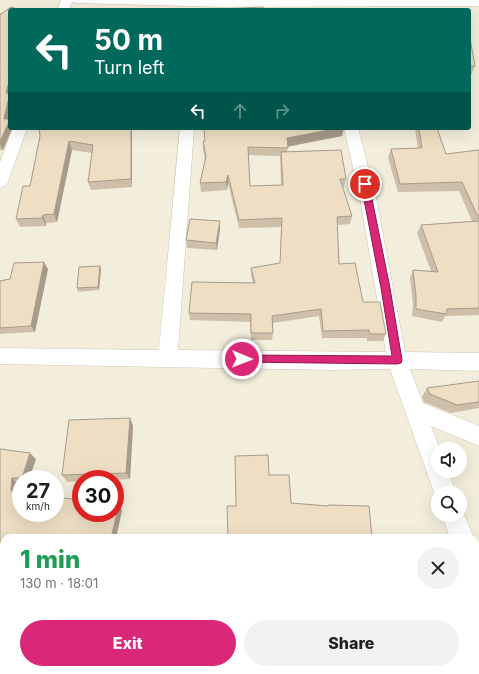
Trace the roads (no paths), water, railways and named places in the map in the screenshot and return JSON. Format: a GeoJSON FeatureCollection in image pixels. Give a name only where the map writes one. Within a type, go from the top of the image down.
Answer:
{"type":"FeatureCollection","features":[{"type":"Feature","properties":{"kind":"street"},"geometry":{"type":"LineString","coordinates":[[77,0],[479,2]]}},
{"type":"Feature","properties":{"kind":"street"},"geometry":{"type":"LineString","coordinates":[[0,182],[19,130]]}},
{"type":"Feature","properties":{"kind":"street"},"geometry":{"type":"LineString","coordinates":[[168,358],[188,130]]}},
{"type":"Feature","properties":{"kind":"street"},"geometry":{"type":"LineString","coordinates":[[351,130],[368,198],[397,360],[442,486]]}},
{"type":"Feature","properties":{"kind":"street"},"geometry":{"type":"LineString","coordinates":[[0,356],[479,362]]}},
{"type":"Feature","properties":{"kind":"street"},"geometry":{"type":"LineString","coordinates":[[414,409],[479,436]]}},
{"type":"Feature","properties":{"kind":"street"},"geometry":{"type":"LineString","coordinates":[[456,522],[460,534]]}}]}
